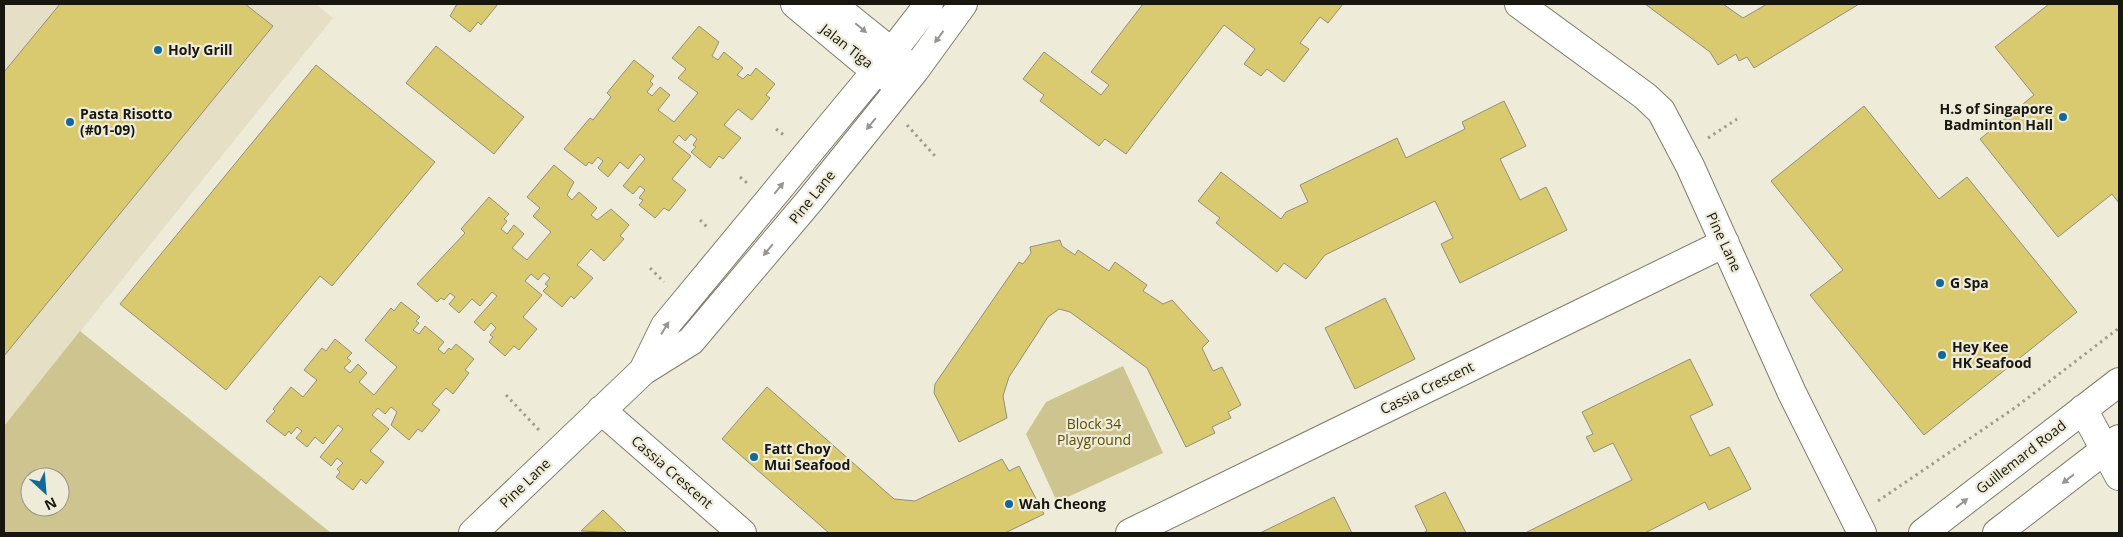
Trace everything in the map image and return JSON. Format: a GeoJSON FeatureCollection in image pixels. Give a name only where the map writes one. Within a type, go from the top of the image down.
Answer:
{"type":"FeatureCollection","features":[{"type":"Feature","properties":{"kind":"street","name":"Jalan Tiga"},"geometry":{"type":"LineString","coordinates":[[795,4],[862,60],[884,61]]}},
{"type":"Feature","properties":{"kind":"street","name":"Jalan Tiga"},"geometry":{"type":"LineString","coordinates":[[832,4],[884,61],[908,78]]}},
{"type":"Feature","properties":{"kind":"street","name":"Pine Lane"},"geometry":{"type":"LineString","coordinates":[[642,371],[665,326],[929,4]]}},
{"type":"Feature","properties":{"kind":"street","name":"Pine Lane"},"geometry":{"type":"LineString","coordinates":[[473,533],[642,371],[691,341],[811,198],[908,78],[963,4]]}},
{"type":"Feature","properties":{"kind":"street","name":"Pine Lane"},"geometry":{"type":"LineString","coordinates":[[1519,4],[1645,96],[1661,111],[1690,166],[1792,393],[1858,525]]}},
{"type":"Feature","properties":{"kind":"street","name":"Cassia Crescent"},"geometry":{"type":"LineString","coordinates":[[1130,533],[1725,243]]}},
{"type":"Feature","properties":{"kind":"street","name":"Guillemard Road"},"geometry":{"type":"LineString","coordinates":[[1923,533],[2119,382]]}},
{"type":"Feature","properties":{"kind":"street"},"geometry":{"type":"LineString","coordinates":[[2084,409],[2113,444],[2119,476]]}},
{"type":"Feature","properties":{"kind":"street","name":"Cassia Crescent"},"geometry":{"type":"LineString","coordinates":[[601,410],[742,533]]}},
{"type":"Feature","properties":{"kind":"street"},"geometry":{"type":"LineString","coordinates":[[1997,533],[2113,444]]}},
{"type":"Feature","properties":{"kind":"path"},"geometry":{"type":"LineString","coordinates":[[1707,138],[1737,119]]}},
{"type":"Feature","properties":{"kind":"path"},"geometry":{"type":"LineString","coordinates":[[903,121],[935,156]]}},
{"type":"Feature","properties":{"kind":"path"},"geometry":{"type":"LineString","coordinates":[[776,129],[789,139]]}},
{"type":"Feature","properties":{"kind":"path"},"geometry":{"type":"LineString","coordinates":[[650,268],[664,282]]}},
{"type":"Feature","properties":{"kind":"path"},"geometry":{"type":"LineString","coordinates":[[1858,525],[2119,328]]}},
{"type":"Feature","properties":{"kind":"path"},"geometry":{"type":"LineString","coordinates":[[506,395],[540,430]]}},
{"type":"Feature","properties":{"kind":"shaded area"},"geometry":{"type":"Polygon","coordinates":[[[4,4],[316,4],[333,18],[4,426],[4,4]]]}},
{"type":"Feature","properties":{"kind":"green space"},"geometry":{"type":"Polygon","coordinates":[[[80,331],[331,533],[4,533],[4,426],[80,331]]]}},
{"type":"Feature","properties":{"kind":"green space","name":"Block 34 Playground"},"geometry":{"type":"Polygon","coordinates":[[[1123,366],[1163,453],[1057,502],[1026,434],[1046,402],[1123,366]]]}},
{"type":"Feature","properties":{"kind":"building"},"geometry":{"type":"Polygon","coordinates":[[[60,4],[245,4],[273,26],[4,356],[4,72],[60,4]]]}},
{"type":"Feature","properties":{"kind":"building"},"geometry":{"type":"Polygon","coordinates":[[[457,4],[498,4],[481,25],[478,22],[470,32],[450,16],[457,4]]]}},
{"type":"Feature","properties":{"kind":"building"},"geometry":{"type":"Polygon","coordinates":[[[1143,4],[1343,4],[1328,23],[1320,17],[1300,43],[1309,49],[1284,82],[1267,69],[1261,76],[1244,64],[1255,49],[1224,25],[1126,154],[1105,139],[1099,146],[1040,101],[1044,95],[1023,79],[1044,52],[1101,95],[1109,85],[1091,72],[1143,4]]]}},
{"type":"Feature","properties":{"kind":"building"},"geometry":{"type":"Polygon","coordinates":[[[1645,4],[1723,4],[1743,18],[1767,4],[1859,4],[1754,68],[1747,57],[1739,61],[1736,54],[1718,65],[1710,52],[1645,4]]]}},
{"type":"Feature","properties":{"kind":"building","name":"H.S of Singapore Badminton Hall"},"geometry":{"type":"Polygon","coordinates":[[[2049,4],[2119,4],[2119,203],[2112,194],[2058,237],[1980,139],[2034,95],[1995,47],[2049,4]]]}},
{"type":"Feature","properties":{"kind":"building"},"geometry":{"type":"Polygon","coordinates":[[[699,26],[719,42],[712,56],[718,60],[724,52],[743,68],[737,75],[743,79],[748,74],[750,76],[756,68],[775,84],[766,95],[770,98],[752,120],[738,109],[724,125],[741,138],[723,159],[719,156],[710,168],[691,152],[696,147],[693,145],[697,139],[691,134],[685,141],[679,135],[673,142],[691,156],[672,179],[686,190],[669,211],[664,208],[655,218],[639,205],[643,200],[639,198],[645,190],[640,186],[633,194],[623,186],[645,159],[640,154],[628,169],[620,162],[608,177],[598,168],[603,161],[598,157],[592,164],[589,162],[586,166],[564,149],[590,118],[593,120],[611,97],[607,93],[634,60],[654,76],[650,81],[653,84],[647,92],[652,96],[660,87],[670,95],[658,110],[674,122],[698,93],[678,78],[686,69],[672,58],[699,26]]]}},
{"type":"Feature","properties":{"kind":"building"},"geometry":{"type":"Polygon","coordinates":[[[436,46],[524,117],[494,154],[406,83],[436,46]]]}},
{"type":"Feature","properties":{"kind":"building"},"geometry":{"type":"Polygon","coordinates":[[[316,65],[435,162],[332,286],[320,276],[226,390],[120,304],[316,65]]]}},
{"type":"Feature","properties":{"kind":"building"},"geometry":{"type":"Polygon","coordinates":[[[1504,101],[1526,146],[1500,159],[1520,200],[1546,187],[1567,230],[1460,283],[1441,244],[1453,238],[1435,201],[1325,255],[1306,279],[1284,263],[1277,272],[1216,223],[1220,218],[1198,201],[1221,172],[1281,219],[1286,212],[1308,202],[1300,185],[1397,138],[1406,158],[1465,129],[1462,122],[1504,101]]]}},
{"type":"Feature","properties":{"kind":"building","name":"G Spa"},"geometry":{"type":"Polygon","coordinates":[[[1864,106],[1939,199],[1967,177],[2077,312],[1924,435],[1810,295],[1843,270],[1771,181],[1864,106]]]}},
{"type":"Feature","properties":{"kind":"building"},"geometry":{"type":"Polygon","coordinates":[[[554,165],[574,182],[567,195],[572,200],[579,192],[597,208],[591,215],[597,220],[611,209],[629,225],[620,236],[624,239],[604,261],[591,249],[577,265],[593,278],[574,299],[571,296],[562,307],[543,291],[548,286],[545,284],[550,278],[544,273],[538,280],[531,274],[525,281],[542,295],[523,317],[537,329],[519,350],[514,346],[505,356],[489,342],[493,337],[490,335],[496,328],[491,323],[484,331],[474,322],[497,296],[492,292],[480,306],[472,299],[459,313],[449,304],[455,297],[450,293],[444,300],[441,298],[437,302],[417,284],[465,233],[461,229],[489,197],[509,214],[504,219],[507,221],[501,229],[507,234],[514,225],[524,234],[512,248],[527,260],[551,232],[533,216],[540,208],[527,197],[554,165]]]}},
{"type":"Feature","properties":{"kind":"building"},"geometry":{"type":"Polygon","coordinates":[[[1060,240],[1062,246],[1075,255],[1078,250],[1109,271],[1115,262],[1147,285],[1143,291],[1163,304],[1172,300],[1209,341],[1202,348],[1213,371],[1222,367],[1241,405],[1228,412],[1231,418],[1212,427],[1215,433],[1186,447],[1147,368],[1070,312],[1059,309],[1048,317],[1009,377],[1003,396],[1007,418],[959,442],[934,393],[935,384],[1019,262],[1023,264],[1031,253],[1030,247],[1060,240]]]}},
{"type":"Feature","properties":{"kind":"building"},"geometry":{"type":"Polygon","coordinates":[[[1385,298],[1415,359],[1355,389],[1325,328],[1385,298]]]}},
{"type":"Feature","properties":{"kind":"building"},"geometry":{"type":"Polygon","coordinates":[[[401,302],[420,317],[416,321],[419,323],[413,330],[419,334],[425,326],[444,342],[438,349],[444,354],[456,344],[474,359],[465,370],[469,373],[453,394],[446,388],[432,404],[440,410],[422,432],[418,429],[409,440],[391,425],[397,412],[391,407],[385,414],[378,408],[372,415],[389,429],[370,451],[384,462],[366,484],[361,479],[353,490],[336,477],[340,472],[337,469],[343,463],[337,458],[331,466],[320,457],[343,429],[338,425],[323,444],[315,437],[307,447],[296,438],[302,431],[297,427],[291,434],[289,431],[285,436],[266,421],[291,387],[303,397],[317,380],[304,370],[322,348],[326,351],[335,339],[352,353],[347,358],[351,361],[344,368],[350,373],[358,364],[367,373],[359,382],[374,395],[397,367],[365,340],[391,308],[394,311],[401,302]]]}},
{"type":"Feature","properties":{"kind":"building"},"geometry":{"type":"Polygon","coordinates":[[[1690,359],[1713,405],[1690,416],[1710,456],[1729,447],[1751,489],[1709,510],[1705,502],[1645,533],[1525,533],[1632,480],[1613,443],[1594,452],[1586,437],[1593,434],[1582,412],[1690,359]]]}},
{"type":"Feature","properties":{"kind":"building"},"geometry":{"type":"Polygon","coordinates":[[[767,387],[894,499],[915,501],[1002,459],[1009,471],[1019,466],[1044,514],[1005,533],[829,533],[722,439],[767,387]]]}},
{"type":"Feature","properties":{"kind":"building"},"geometry":{"type":"Polygon","coordinates":[[[1445,492],[1466,533],[1423,533],[1427,531],[1415,506],[1445,492]]]}},
{"type":"Feature","properties":{"kind":"building"},"geometry":{"type":"Polygon","coordinates":[[[1334,497],[1352,533],[1260,533],[1334,497]]]}},
{"type":"Feature","properties":{"kind":"building"},"geometry":{"type":"Polygon","coordinates":[[[603,510],[627,533],[581,531],[603,510]]]}},
{"type":"Feature","properties":{"kind":"place","name":"Holy Grill"},"geometry":{"type":"Point","coordinates":[158,50]}},
{"type":"Feature","properties":{"kind":"place","name":"H.S of Singapore Badminton Hall"},"geometry":{"type":"Point","coordinates":[2063,117]}},
{"type":"Feature","properties":{"kind":"place","name":"Pasta Risotto (#01-09)"},"geometry":{"type":"Point","coordinates":[70,122]}},
{"type":"Feature","properties":{"kind":"place","name":"G Spa"},"geometry":{"type":"Point","coordinates":[1940,283]}},
{"type":"Feature","properties":{"kind":"place","name":"Hey Kee HK Seafood"},"geometry":{"type":"Point","coordinates":[1942,355]}},
{"type":"Feature","properties":{"kind":"place","name":"Fatt Choy Mui Seafood"},"geometry":{"type":"Point","coordinates":[754,457]}},
{"type":"Feature","properties":{"kind":"place","name":"Wah Cheong"},"geometry":{"type":"Point","coordinates":[1009,504]}}]}
